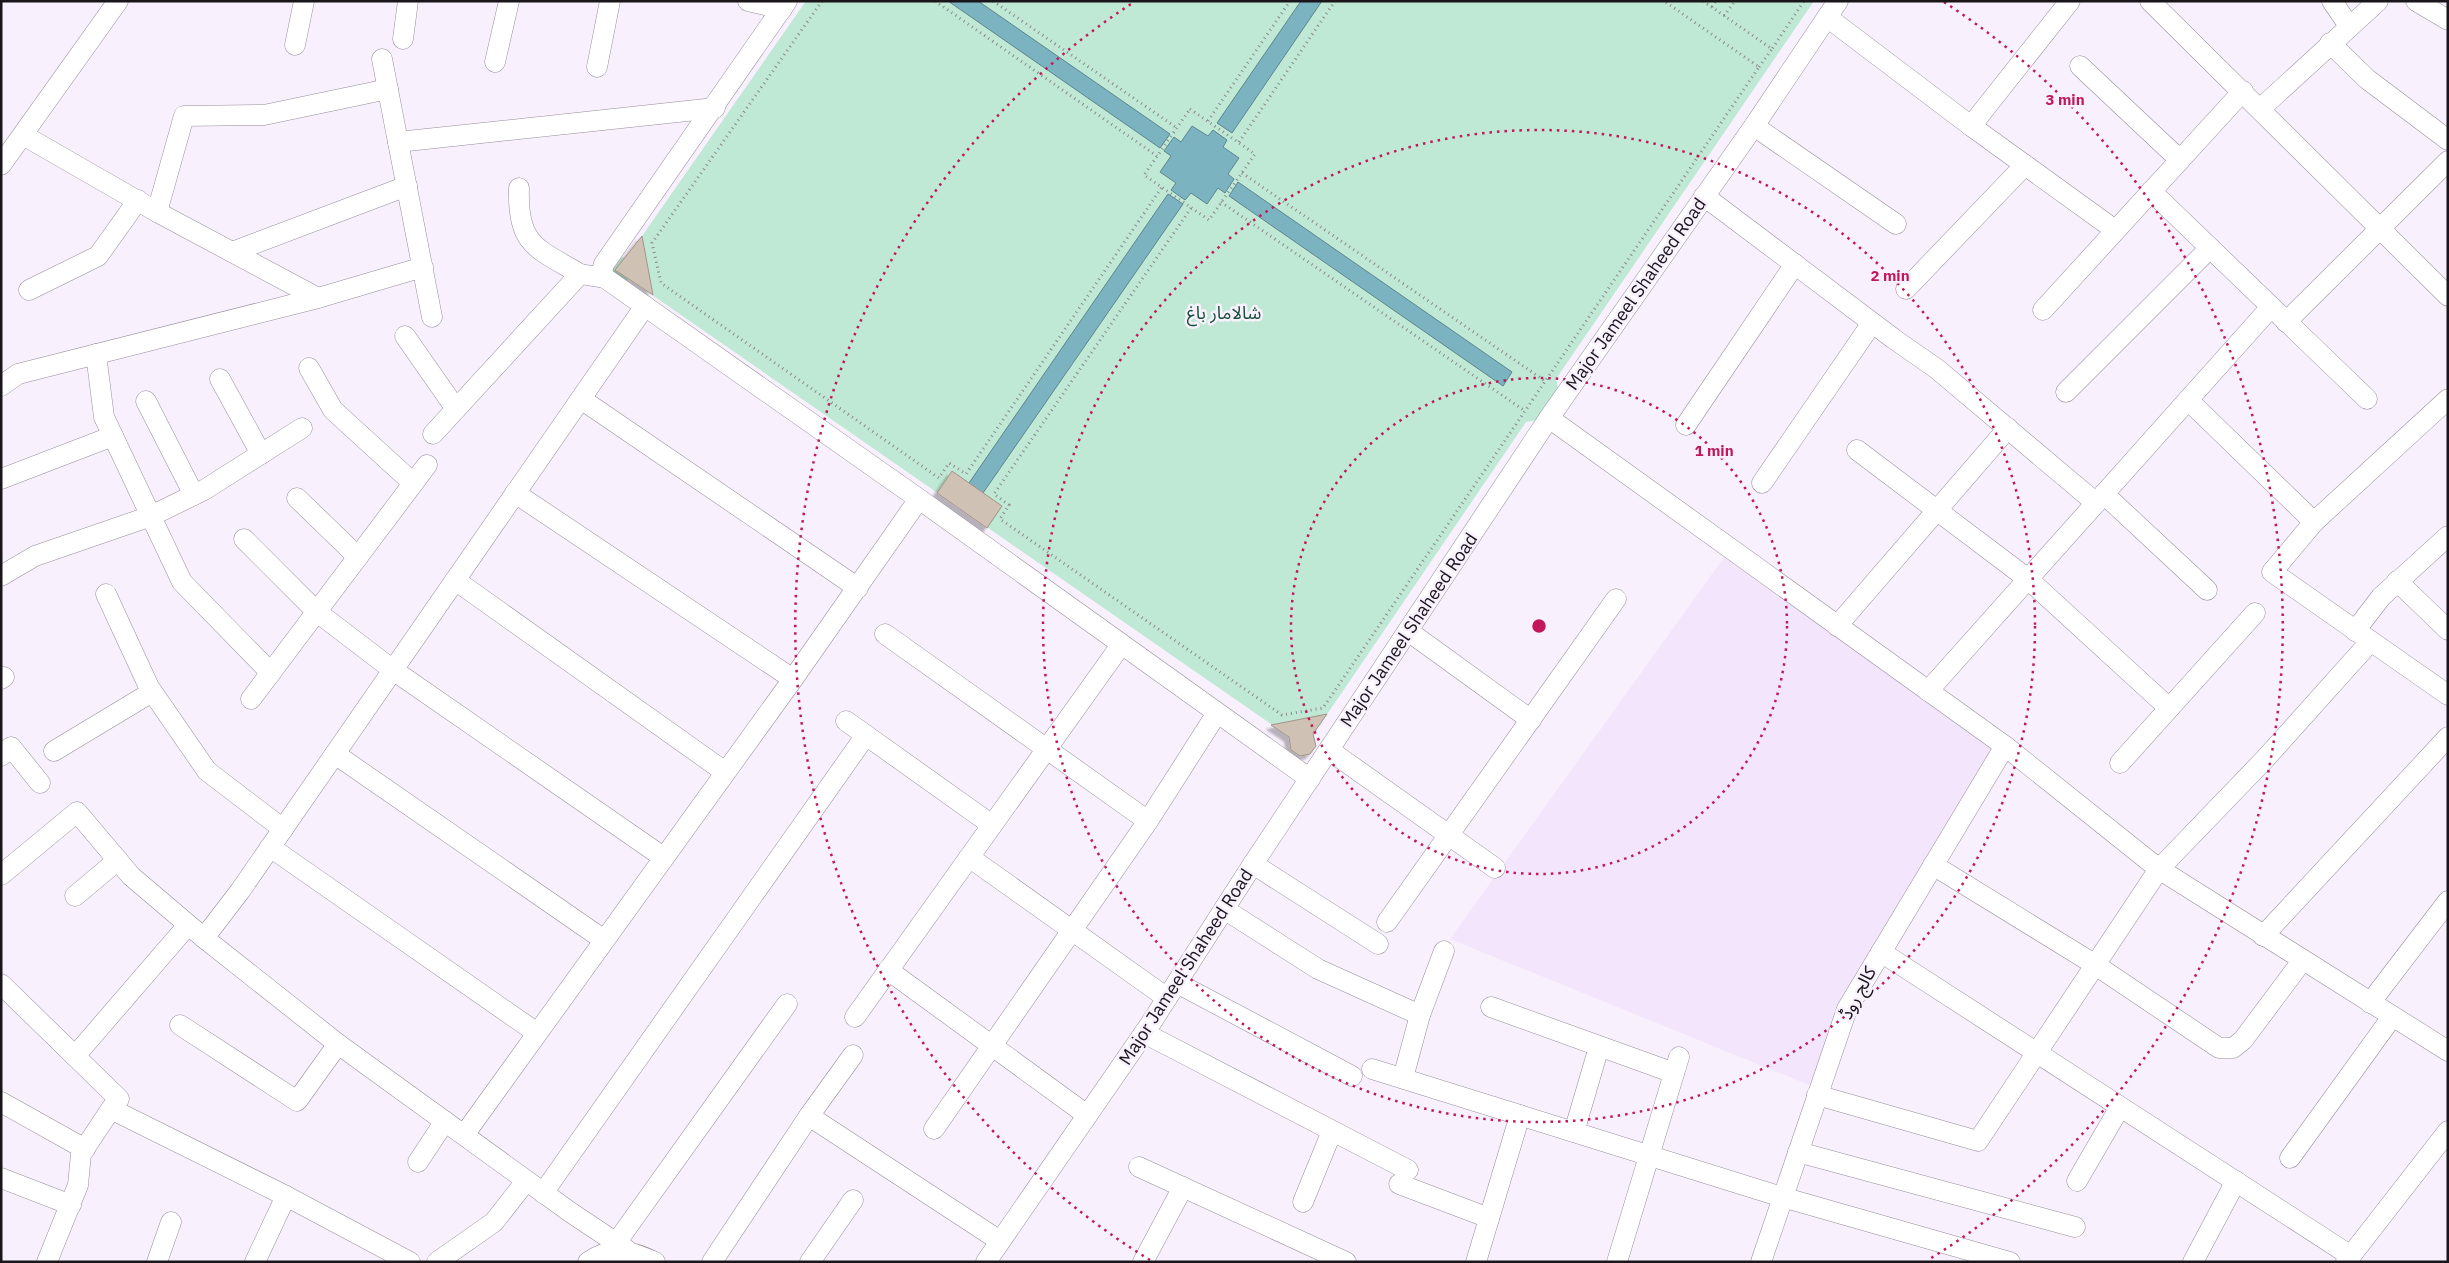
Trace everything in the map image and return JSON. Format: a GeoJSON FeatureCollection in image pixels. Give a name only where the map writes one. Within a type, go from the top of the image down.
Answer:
{"type":"FeatureCollection","features":[{"type":"Feature","properties":{"kind":"street"},"geometry":{"type":"LineString","coordinates":[[1,165],[118,1]]}},
{"type":"Feature","properties":{"kind":"street"},"geometry":{"type":"LineString","coordinates":[[295,46],[304,1]]}},
{"type":"Feature","properties":{"kind":"street"},"geometry":{"type":"LineString","coordinates":[[403,39],[408,1]]}},
{"type":"Feature","properties":{"kind":"street"},"geometry":{"type":"LineString","coordinates":[[495,62],[509,1]]}},
{"type":"Feature","properties":{"kind":"street"},"geometry":{"type":"LineString","coordinates":[[597,67],[610,1]]}},
{"type":"Feature","properties":{"kind":"street"},"geometry":{"type":"LineString","coordinates":[[605,278],[602,271],[604,264],[715,108],[784,5],[748,1]]}},
{"type":"Feature","properties":{"kind":"street"},"geometry":{"type":"LineString","coordinates":[[1971,126],[2070,1]]}},
{"type":"Feature","properties":{"kind":"street"},"geometry":{"type":"LineString","coordinates":[[2150,1],[2243,91],[2378,229],[2448,296]]}},
{"type":"Feature","properties":{"kind":"street"},"geometry":{"type":"LineString","coordinates":[[2332,1],[2349,26]]}},
{"type":"Feature","properties":{"kind":"street"},"geometry":{"type":"LineString","coordinates":[[2260,109],[2378,1]]}},
{"type":"Feature","properties":{"kind":"street"},"geometry":{"type":"LineString","coordinates":[[2416,1],[2448,20]]}},
{"type":"Feature","properties":{"kind":"street"},"geometry":{"type":"LineString","coordinates":[[1833,9],[1971,126],[2115,230]]}},
{"type":"Feature","properties":{"kind":"street","name":"Major Jameel Shaheed Road"},"geometry":{"type":"LineString","coordinates":[[986,1262],[1144,1034],[1253,864],[1549,418],[1754,126],[1833,9]]}},
{"type":"Feature","properties":{"kind":"street"},"geometry":{"type":"LineString","coordinates":[[2330,44],[2367,80],[2448,140]]}},
{"type":"Feature","properties":{"kind":"street"},"geometry":{"type":"LineString","coordinates":[[382,58],[432,317]]}},
{"type":"Feature","properties":{"kind":"street"},"geometry":{"type":"LineString","coordinates":[[2080,66],[2180,160]]}},
{"type":"Feature","properties":{"kind":"street"},"geometry":{"type":"LineString","coordinates":[[157,212],[184,116],[264,115],[388,89]]}},
{"type":"Feature","properties":{"kind":"street"},"geometry":{"type":"LineString","coordinates":[[2043,310],[2243,91]]}},
{"type":"Feature","properties":{"kind":"street"},"geometry":{"type":"LineString","coordinates":[[398,142],[715,108]]}},
{"type":"Feature","properties":{"kind":"street"},"geometry":{"type":"LineString","coordinates":[[1754,126],[1896,224]]}},
{"type":"Feature","properties":{"kind":"street"},"geometry":{"type":"LineString","coordinates":[[23,135],[157,212],[318,298]]}},
{"type":"Feature","properties":{"kind":"street"},"geometry":{"type":"LineString","coordinates":[[2286,322],[2448,161]]}},
{"type":"Feature","properties":{"kind":"street"},"geometry":{"type":"LineString","coordinates":[[1906,289],[2025,165]]}},
{"type":"Feature","properties":{"kind":"street"},"geometry":{"type":"LineString","coordinates":[[232,252],[407,186]]}},
{"type":"Feature","properties":{"kind":"street"},"geometry":{"type":"LineString","coordinates":[[519,188],[518,213],[529,240],[537,249],[580,274],[605,278],[919,499],[1310,779]]}},
{"type":"Feature","properties":{"kind":"street"},"geometry":{"type":"LineString","coordinates":[[2151,191],[2367,399]]}},
{"type":"Feature","properties":{"kind":"street"},"geometry":{"type":"LineString","coordinates":[[1704,196],[1872,323],[1937,369],[2008,428],[2100,498],[2206,590]]}},
{"type":"Feature","properties":{"kind":"street"},"geometry":{"type":"LineString","coordinates":[[29,290],[98,256],[138,200]]}},
{"type":"Feature","properties":{"kind":"street"},"geometry":{"type":"LineString","coordinates":[[2066,392],[2210,248]]}},
{"type":"Feature","properties":{"kind":"street"},"geometry":{"type":"LineString","coordinates":[[1686,425],[1795,264]]}},
{"type":"Feature","properties":{"kind":"street"},"geometry":{"type":"LineString","coordinates":[[1,386],[18,374],[318,298],[422,267]]}},
{"type":"Feature","properties":{"kind":"street"},"geometry":{"type":"LineString","coordinates":[[433,434],[580,274]]}},
{"type":"Feature","properties":{"kind":"street"},"geometry":{"type":"LineString","coordinates":[[204,938],[283,829],[645,306]]}},
{"type":"Feature","properties":{"kind":"street"},"geometry":{"type":"LineString","coordinates":[[1928,691],[2271,307]]}},
{"type":"Feature","properties":{"kind":"street"},"geometry":{"type":"LineString","coordinates":[[1762,483],[1872,323]]}},
{"type":"Feature","properties":{"kind":"street"},"geometry":{"type":"LineString","coordinates":[[405,336],[456,409]]}},
{"type":"Feature","properties":{"kind":"street"},"geometry":{"type":"LineString","coordinates":[[96,354],[104,417],[182,582],[271,673]]}},
{"type":"Feature","properties":{"kind":"street"},"geometry":{"type":"LineString","coordinates":[[309,368],[333,410],[413,483]]}},
{"type":"Feature","properties":{"kind":"street"},"geometry":{"type":"LineString","coordinates":[[220,379],[261,454]]}},
{"type":"Feature","properties":{"kind":"street"},"geometry":{"type":"LineString","coordinates":[[581,399],[858,588]]}},
{"type":"Feature","properties":{"kind":"street"},"geometry":{"type":"LineString","coordinates":[[2448,399],[2314,522],[2272,572],[2363,637],[2448,694]]}},
{"type":"Feature","properties":{"kind":"street"},"geometry":{"type":"LineString","coordinates":[[2188,400],[2314,522]]}},
{"type":"Feature","properties":{"kind":"street"},"geometry":{"type":"LineString","coordinates":[[146,401],[194,495]]}},
{"type":"Feature","properties":{"kind":"street"},"geometry":{"type":"LineString","coordinates":[[1549,418],[2004,746],[2158,869],[2448,1051]]}},
{"type":"Feature","properties":{"kind":"street"},"geometry":{"type":"LineString","coordinates":[[1,576],[35,556],[151,516],[194,495],[302,428]]}},
{"type":"Feature","properties":{"kind":"street"},"geometry":{"type":"LineString","coordinates":[[1837,626],[2008,428]]}},
{"type":"Feature","properties":{"kind":"street"},"geometry":{"type":"LineString","coordinates":[[1,480],[113,436]]}},
{"type":"Feature","properties":{"kind":"street"},"geometry":{"type":"LineString","coordinates":[[1857,450],[2028,579],[2169,708]]}},
{"type":"Feature","properties":{"kind":"street"},"geometry":{"type":"LineString","coordinates":[[251,699],[427,465]]}},
{"type":"Feature","properties":{"kind":"street"},"geometry":{"type":"LineString","coordinates":[[516,493],[793,679]]}},
{"type":"Feature","properties":{"kind":"street"},"geometry":{"type":"LineString","coordinates":[[297,498],[358,557]]}},
{"type":"Feature","properties":{"kind":"street"},"geometry":{"type":"LineString","coordinates":[[464,1135],[793,679],[919,499]]}},
{"type":"Feature","properties":{"kind":"street"},"geometry":{"type":"LineString","coordinates":[[1817,1095],[1978,1141],[2158,869],[2265,759],[2363,637],[2381,597],[2448,536]]}},
{"type":"Feature","properties":{"kind":"street"},"geometry":{"type":"LineString","coordinates":[[244,539],[317,612],[393,670],[663,857]]}},
{"type":"Feature","properties":{"kind":"street"},"geometry":{"type":"LineString","coordinates":[[455,580],[725,772]]}},
{"type":"Feature","properties":{"kind":"street"},"geometry":{"type":"LineString","coordinates":[[2398,582],[2448,630]]}},
{"type":"Feature","properties":{"kind":"street"},"geometry":{"type":"LineString","coordinates":[[106,594],[152,692],[207,771],[283,829]]}},
{"type":"Feature","properties":{"kind":"street"},"geometry":{"type":"LineString","coordinates":[[1387,922],[1616,599]]}},
{"type":"Feature","properties":{"kind":"street"},"geometry":{"type":"LineString","coordinates":[[2120,763],[2255,613]]}},
{"type":"Feature","properties":{"kind":"street"},"geometry":{"type":"LineString","coordinates":[[1408,631],[1531,720]]}},
{"type":"Feature","properties":{"kind":"street"},"geometry":{"type":"LineString","coordinates":[[885,634],[1148,821]]}},
{"type":"Feature","properties":{"kind":"street"},"geometry":{"type":"LineString","coordinates":[[855,1017],[1121,645]]}},
{"type":"Feature","properties":{"kind":"street"},"geometry":{"type":"LineString","coordinates":[[54,751],[152,692]]}},
{"type":"Feature","properties":{"kind":"street"},"geometry":{"type":"LineString","coordinates":[[934,1129],[1148,821],[1216,713]]}},
{"type":"Feature","properties":{"kind":"street"},"geometry":{"type":"LineString","coordinates":[[846,720],[992,825]]}},
{"type":"Feature","properties":{"kind":"street"},"geometry":{"type":"LineString","coordinates":[[543,1193],[866,735]]}},
{"type":"Feature","properties":{"kind":"street"},"geometry":{"type":"LineString","coordinates":[[2263,936],[2448,737]]}},
{"type":"Feature","properties":{"kind":"street","name":"کالج روڈ"},"geometry":{"type":"LineString","coordinates":[[1761,1262],[1847,1009],[2004,746]]}},
{"type":"Feature","properties":{"kind":"street"},"geometry":{"type":"LineString","coordinates":[[5,747],[40,783]]}},
{"type":"Feature","properties":{"kind":"street"},"geometry":{"type":"LineString","coordinates":[[1329,750],[1495,868]]}},
{"type":"Feature","properties":{"kind":"street"},"geometry":{"type":"LineString","coordinates":[[335,754],[604,940]]}},
{"type":"Feature","properties":{"kind":"street"},"geometry":{"type":"LineString","coordinates":[[1,875],[77,812],[131,876],[204,938],[338,1044],[543,1193],[622,1247],[655,1262]]}},
{"type":"Feature","properties":{"kind":"street"},"geometry":{"type":"LineString","coordinates":[[270,847],[536,1034]]}},
{"type":"Feature","properties":{"kind":"street"},"geometry":{"type":"LineString","coordinates":[[970,857],[1072,930],[1172,991],[1352,1076]]}},
{"type":"Feature","properties":{"kind":"street"},"geometry":{"type":"LineString","coordinates":[[75,896],[118,860]]}},
{"type":"Feature","properties":{"kind":"street"},"geometry":{"type":"LineString","coordinates":[[1253,864],[1378,944]]}},
{"type":"Feature","properties":{"kind":"street"},"geometry":{"type":"LineString","coordinates":[[1933,865],[2094,964],[2219,1048],[2232,1048],[2243,1040],[2302,960]]}},
{"type":"Feature","properties":{"kind":"street"},"geometry":{"type":"LineString","coordinates":[[2370,1003],[2448,902]]}},
{"type":"Feature","properties":{"kind":"street"},"geometry":{"type":"LineString","coordinates":[[1224,909],[1318,969],[1420,1015]]}},
{"type":"Feature","properties":{"kind":"street"},"geometry":{"type":"LineString","coordinates":[[75,1056],[188,925]]}},
{"type":"Feature","properties":{"kind":"street"},"geometry":{"type":"LineString","coordinates":[[1403,1078],[1420,1015],[1444,951]]}},
{"type":"Feature","properties":{"kind":"street"},"geometry":{"type":"LineString","coordinates":[[1881,952],[2236,1181],[2348,1259],[2448,1131]]}},
{"type":"Feature","properties":{"kind":"street"},"geometry":{"type":"LineString","coordinates":[[888,970],[1087,1115]]}},
{"type":"Feature","properties":{"kind":"street"},"geometry":{"type":"LineString","coordinates":[[1,984],[119,1100],[81,1154],[78,1185],[47,1262]]}},
{"type":"Feature","properties":{"kind":"street"},"geometry":{"type":"LineString","coordinates":[[588,1262],[603,1252],[622,1247],[787,1004]]}},
{"type":"Feature","properties":{"kind":"street"},"geometry":{"type":"LineString","coordinates":[[1491,1007],[1599,1047],[1677,1065],[1617,1262]]}},
{"type":"Feature","properties":{"kind":"street"},"geometry":{"type":"LineString","coordinates":[[2290,1158],[2392,1017]]}},
{"type":"Feature","properties":{"kind":"street"},"geometry":{"type":"LineString","coordinates":[[180,1025],[297,1101],[338,1044]]}},
{"type":"Feature","properties":{"kind":"street"},"geometry":{"type":"LineString","coordinates":[[1144,1034],[1332,1130],[1404,1177],[1489,1218]]}},
{"type":"Feature","properties":{"kind":"street"},"geometry":{"type":"LineString","coordinates":[[1574,1132],[1599,1047]]}},
{"type":"Feature","properties":{"kind":"street"},"geometry":{"type":"LineString","coordinates":[[712,1262],[809,1116],[853,1055]]}},
{"type":"Feature","properties":{"kind":"street"},"geometry":{"type":"LineString","coordinates":[[1372,1069],[1782,1197],[2010,1262]]}},
{"type":"Feature","properties":{"kind":"street"},"geometry":{"type":"LineString","coordinates":[[1,1102],[85,1149]]}},
{"type":"Feature","properties":{"kind":"street"},"geometry":{"type":"LineString","coordinates":[[2077,1181],[2120,1107]]}},
{"type":"Feature","properties":{"kind":"street"},"geometry":{"type":"LineString","coordinates":[[111,1109],[286,1196],[410,1262]]}},
{"type":"Feature","properties":{"kind":"street"},"geometry":{"type":"LineString","coordinates":[[1476,1262],[1520,1115]]}},
{"type":"Feature","properties":{"kind":"street"},"geometry":{"type":"LineString","coordinates":[[809,1116],[1000,1241]]}},
{"type":"Feature","properties":{"kind":"street"},"geometry":{"type":"LineString","coordinates":[[418,1162],[445,1121]]}},
{"type":"Feature","properties":{"kind":"street"},"geometry":{"type":"LineString","coordinates":[[1303,1202],[1332,1130]]}},
{"type":"Feature","properties":{"kind":"street"},"geometry":{"type":"LineString","coordinates":[[1798,1152],[2075,1227]]}},
{"type":"Feature","properties":{"kind":"street"},"geometry":{"type":"LineString","coordinates":[[1139,1167],[1346,1262]]}},
{"type":"Feature","properties":{"kind":"street"},"geometry":{"type":"LineString","coordinates":[[1,1178],[71,1205]]}},
{"type":"Feature","properties":{"kind":"street"},"geometry":{"type":"LineString","coordinates":[[443,1261],[494,1222],[526,1181]]}},
{"type":"Feature","properties":{"kind":"street"},"geometry":{"type":"LineString","coordinates":[[2193,1262],[2236,1181]]}},
{"type":"Feature","properties":{"kind":"street"},"geometry":{"type":"LineString","coordinates":[[1143,1262],[1183,1187]]}},
{"type":"Feature","properties":{"kind":"street"},"geometry":{"type":"LineString","coordinates":[[255,1262],[286,1196]]}},
{"type":"Feature","properties":{"kind":"street"},"geometry":{"type":"LineString","coordinates":[[810,1262],[853,1200]]}},
{"type":"Feature","properties":{"kind":"street"},"geometry":{"type":"LineString","coordinates":[[157,1262],[172,1222]]}},
{"type":"Feature","properties":{"kind":"path"},"geometry":{"type":"LineString","coordinates":[[822,1],[652,243],[661,283],[939,478],[949,463],[966,474],[1162,187]]}},
{"type":"Feature","properties":{"kind":"path"},"geometry":{"type":"LineString","coordinates":[[935,1],[1157,156]]}},
{"type":"Feature","properties":{"kind":"path"},"geometry":{"type":"LineString","coordinates":[[993,1],[1177,128]]}},
{"type":"Feature","properties":{"kind":"path"},"geometry":{"type":"LineString","coordinates":[[1208,121],[1290,1]]}},
{"type":"Feature","properties":{"kind":"path"},"geometry":{"type":"LineString","coordinates":[[1239,142],[1335,1]]}},
{"type":"Feature","properties":{"kind":"path"},"geometry":{"type":"LineString","coordinates":[[1664,1],[1759,67]]}},
{"type":"Feature","properties":{"kind":"path"},"geometry":{"type":"LineString","coordinates":[[1703,1],[1772,48]]}},
{"type":"Feature","properties":{"kind":"path"},"geometry":{"type":"LineString","coordinates":[[1712,7],[1716,1]]}},
{"type":"Feature","properties":{"kind":"path"},"geometry":{"type":"LineString","coordinates":[[1724,16],[1735,1]]}},
{"type":"Feature","properties":{"kind":"path"},"geometry":{"type":"LineString","coordinates":[[1192,208],[994,494],[1009,505],[1000,519],[1282,715],[1323,708],[1804,1]]}},
{"type":"Feature","properties":{"kind":"path"},"geometry":{"type":"LineString","coordinates":[[1190,109],[1255,154],[1209,220],[1162,187],[1144,175],[1190,109]]}},
{"type":"Feature","properties":{"kind":"path"},"geometry":{"type":"LineString","coordinates":[[1242,173],[1545,381]]}},
{"type":"Feature","properties":{"kind":"path"},"geometry":{"type":"LineString","coordinates":[[1221,202],[1525,411]]}},
{"type":"Feature","properties":{"kind":"shaded area"},"geometry":{"type":"Polygon","coordinates":[[[1730,549],[2005,746],[1847,1009],[1819,1089],[1450,939],[1730,549]]]}},
{"type":"Feature","properties":{"kind":"green space","name":"شالامار باغ"},"geometry":{"type":"Polygon","coordinates":[[[806,1],[1814,1],[1556,379],[1560,397],[1544,419],[1526,422],[1313,735],[1316,746],[1310,754],[1300,756],[1291,750],[1291,738],[629,279],[627,281],[609,277],[613,259],[623,257],[626,259],[806,1]]]}},
{"type":"Feature","properties":{"kind":"water"},"geometry":{"type":"Polygon","coordinates":[[[948,1],[978,1],[1170,134],[1160,148],[948,1]]]}},
{"type":"Feature","properties":{"kind":"water"},"geometry":{"type":"Polygon","coordinates":[[[1301,1],[1322,1],[1232,133],[1217,123],[1301,1]]]}},
{"type":"Feature","properties":{"kind":"water"},"geometry":{"type":"Polygon","coordinates":[[[1192,126],[1208,136],[1213,130],[1227,140],[1223,147],[1239,158],[1228,174],[1234,179],[1225,193],[1218,188],[1207,204],[1191,193],[1185,200],[1171,190],[1176,183],[1160,172],[1171,156],[1164,151],[1174,137],[1181,142],[1192,126]]]}},
{"type":"Feature","properties":{"kind":"water"},"geometry":{"type":"Polygon","coordinates":[[[1238,182],[1512,372],[1503,386],[1229,196],[1238,182]]]}},
{"type":"Feature","properties":{"kind":"water"},"geometry":{"type":"Polygon","coordinates":[[[1168,194],[1183,204],[983,493],[969,483],[1168,194]]]}},
{"type":"Feature","properties":{"kind":"building"},"geometry":{"type":"Polygon","coordinates":[[[642,236],[653,295],[615,270],[642,236]]]}},
{"type":"Feature","properties":{"kind":"building"},"geometry":{"type":"Polygon","coordinates":[[[952,471],[1002,506],[987,528],[937,493],[952,471]]]}},
{"type":"Feature","properties":{"kind":"building"},"geometry":{"type":"Polygon","coordinates":[[[1327,714],[1313,734],[1316,746],[1310,754],[1300,756],[1291,750],[1289,737],[1271,725],[1327,714]]]}}]}
